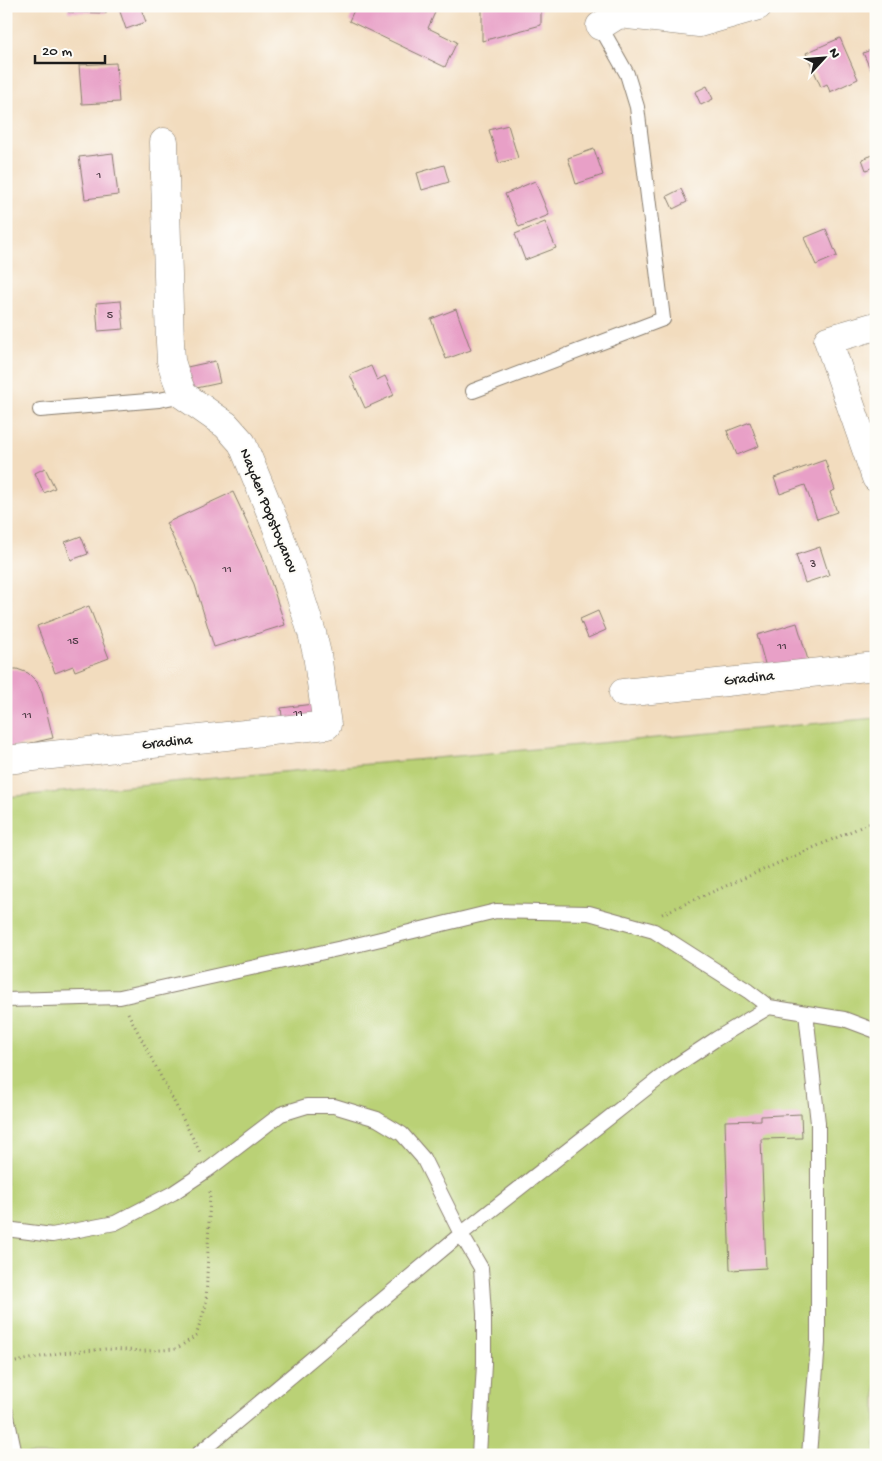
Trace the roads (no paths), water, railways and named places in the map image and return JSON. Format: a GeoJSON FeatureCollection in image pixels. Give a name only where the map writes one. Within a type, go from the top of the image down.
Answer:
{"type":"FeatureCollection","features":[{"type":"Feature","properties":{"kind":"street"},"geometry":{"type":"LineString","coordinates":[[600,26],[619,14],[698,23],[758,6]]}},
{"type":"Feature","properties":{"kind":"street"},"geometry":{"type":"LineString","coordinates":[[164,142],[171,361],[183,394]]}},
{"type":"Feature","properties":{"kind":"street"},"geometry":{"type":"LineString","coordinates":[[876,326],[828,340],[876,478]]}},
{"type":"Feature","properties":{"kind":"street","name":"Nayden Popstoyanov"},"geometry":{"type":"LineString","coordinates":[[183,394],[226,425],[242,443],[280,537],[312,634],[317,654],[327,725]]}},
{"type":"Feature","properties":{"kind":"street","name":"Gradina"},"geometry":{"type":"LineString","coordinates":[[623,693],[876,666]]}},
{"type":"Feature","properties":{"kind":"street","name":"Gradina"},"geometry":{"type":"LineString","coordinates":[[6,760],[327,725]]}},
{"type":"Feature","properties":{"kind":"lane"},"geometry":{"type":"LineString","coordinates":[[473,392],[663,319],[637,107],[627,74],[600,26]]}},
{"type":"Feature","properties":{"kind":"lane"},"geometry":{"type":"LineString","coordinates":[[40,410],[159,400],[183,394]]}},
{"type":"Feature","properties":{"kind":"lane"},"geometry":{"type":"LineString","coordinates":[[6,1000],[120,997],[496,912],[589,913],[654,931],[748,991],[769,1007],[844,1019],[876,1031]]}},
{"type":"Feature","properties":{"kind":"lane"},"geometry":{"type":"LineString","coordinates":[[197,1455],[461,1234],[671,1069],[769,1007]]}},
{"type":"Feature","properties":{"kind":"lane"},"geometry":{"type":"LineString","coordinates":[[806,1013],[818,1123],[818,1343],[809,1455]]}},
{"type":"Feature","properties":{"kind":"lane"},"geometry":{"type":"LineString","coordinates":[[6,1229],[52,1235],[115,1223],[173,1193],[209,1169],[281,1114],[307,1106],[334,1106],[377,1119],[402,1134],[423,1158],[461,1234],[482,1268],[484,1364],[479,1455]]}},
{"type":"Feature","properties":{"kind":"lane"},"geometry":{"type":"LineString","coordinates":[[6,1412],[14,1455]]}}]}
